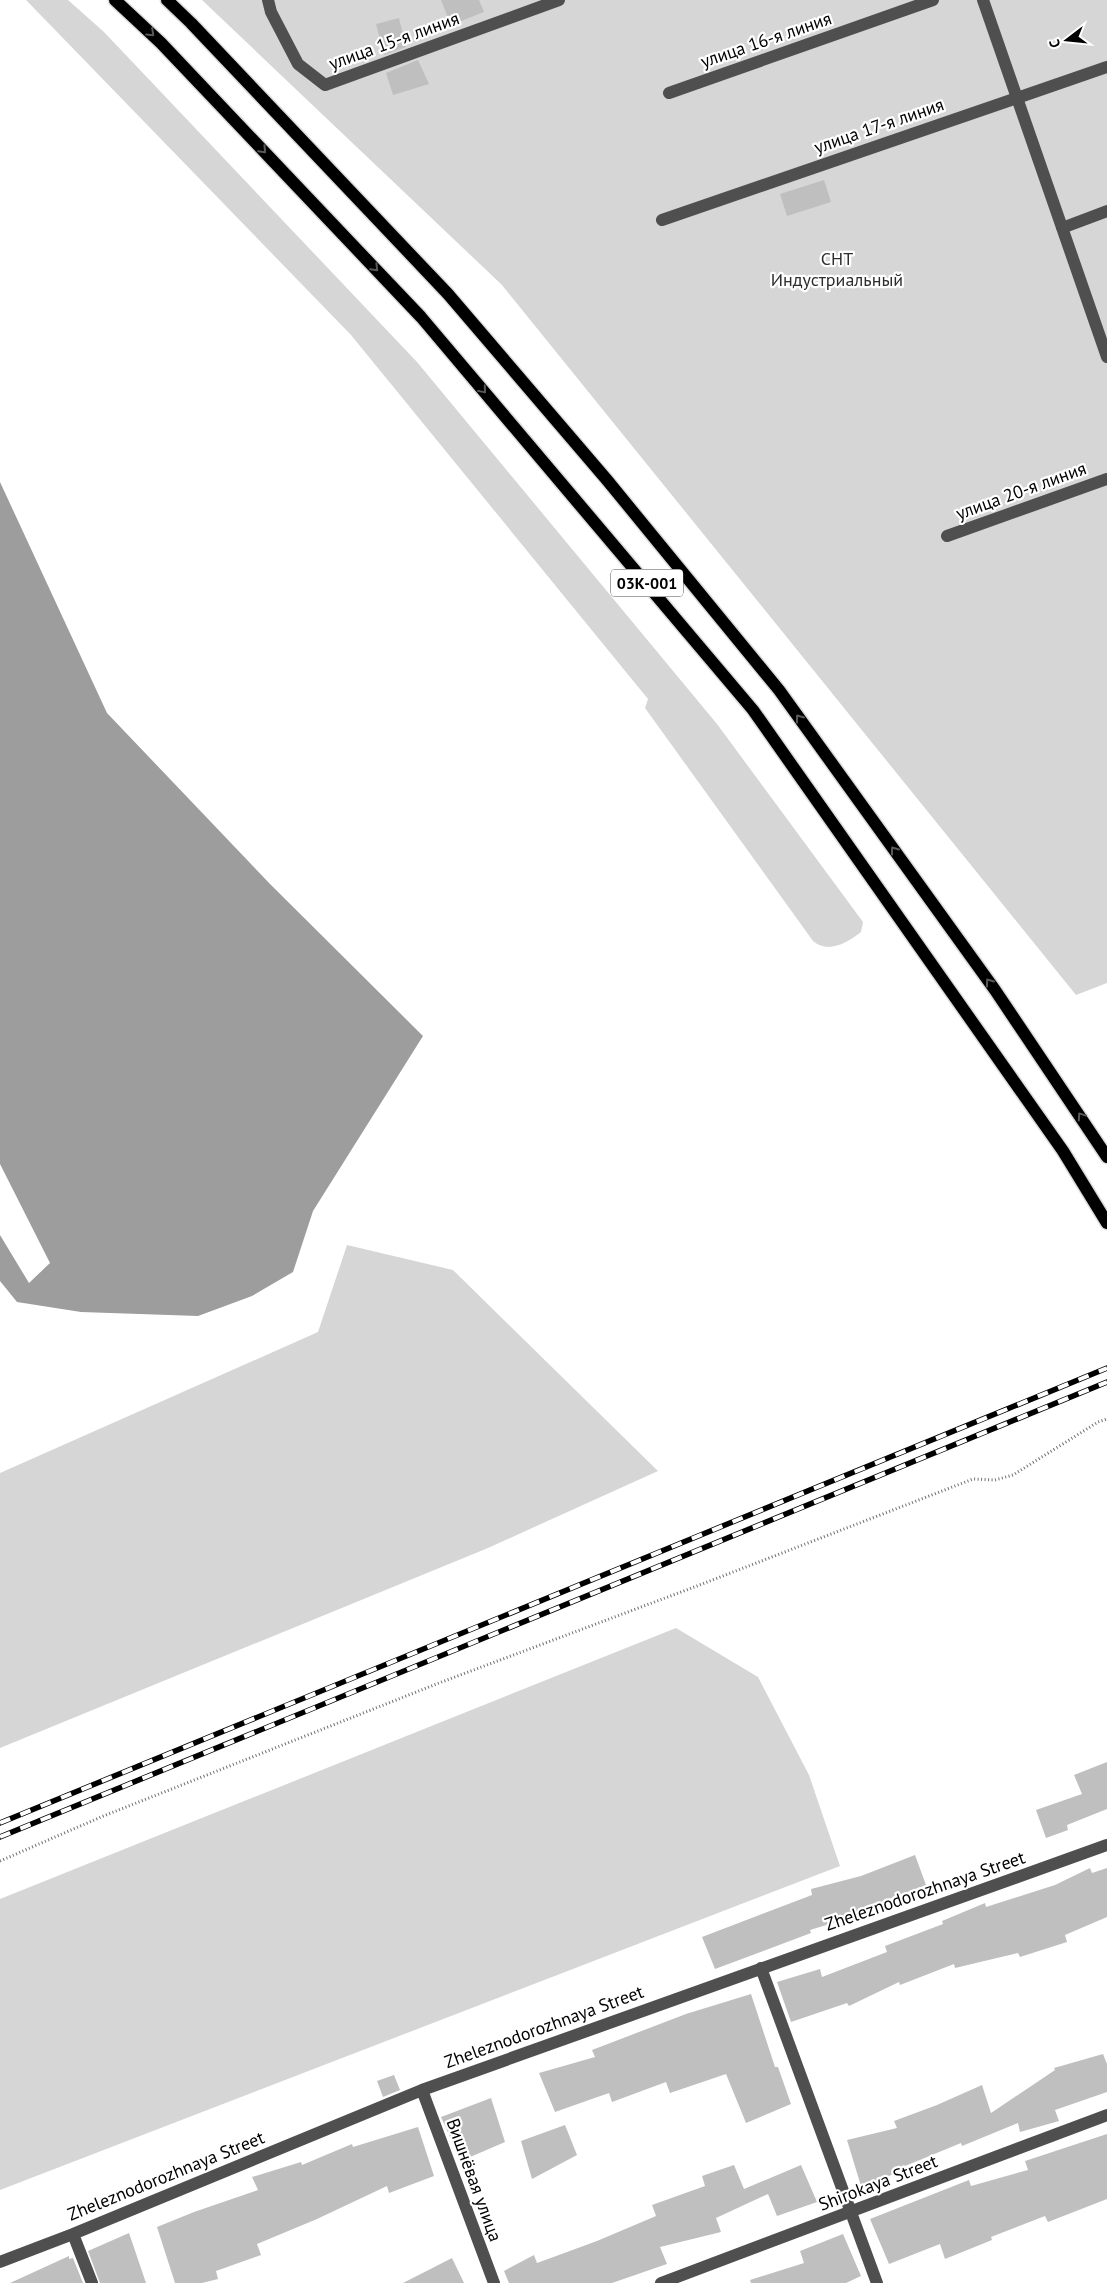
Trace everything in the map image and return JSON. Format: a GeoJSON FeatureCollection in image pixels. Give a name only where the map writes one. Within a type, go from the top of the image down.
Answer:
{"type":"FeatureCollection","features":[{"type":"Feature","properties":{"kind":"main road","name":"03К-001"},"geometry":{"type":"LineString","coordinates":[[115,0],[161,43],[421,317],[753,710],[1052,1135],[1107,1223]]}},
{"type":"Feature","properties":{"kind":"main road","name":"03К-001"},"geometry":{"type":"LineString","coordinates":[[167,0],[448,294],[607,480],[779,690],[995,990],[1107,1157]]}},
{"type":"Feature","properties":{"kind":"street","name":"улица 15-я линия"},"geometry":{"type":"LineString","coordinates":[[268,0],[270,12],[298,64],[325,85],[560,0]]}},
{"type":"Feature","properties":{"kind":"street","name":"улица 16-я линия"},"geometry":{"type":"LineString","coordinates":[[668,94],[933,0]]}},
{"type":"Feature","properties":{"kind":"street"},"geometry":{"type":"LineString","coordinates":[[983,0],[1106,352]]}},
{"type":"Feature","properties":{"kind":"street","name":"улица 17-я линия"},"geometry":{"type":"LineString","coordinates":[[662,220],[1107,67]]}},
{"type":"Feature","properties":{"kind":"street"},"geometry":{"type":"LineString","coordinates":[[1062,228],[1107,212]]}},
{"type":"Feature","properties":{"kind":"street","name":"улица 20-я линия"},"geometry":{"type":"LineString","coordinates":[[947,536],[1107,479]]}},
{"type":"Feature","properties":{"kind":"street","name":"Zheleznodorozhnaya Street"},"geometry":{"type":"LineString","coordinates":[[0,2262],[422,2090],[1107,1846]]}},
{"type":"Feature","properties":{"kind":"street"},"geometry":{"type":"LineString","coordinates":[[761,1968],[877,2283]]}},
{"type":"Feature","properties":{"kind":"street","name":"Вишнёвая улица"},"geometry":{"type":"LineString","coordinates":[[422,2090],[494,2283]]}},
{"type":"Feature","properties":{"kind":"street","name":"Shirokaya Street"},"geometry":{"type":"LineString","coordinates":[[661,2283],[1107,2115]]}},
{"type":"Feature","properties":{"kind":"street"},"geometry":{"type":"LineString","coordinates":[[72,2234],[92,2283]]}},
{"type":"Feature","properties":{"kind":"path"},"geometry":{"type":"LineString","coordinates":[[0,1861],[101,1817],[439,1683],[697,1586],[964,1482],[973,1479],[995,1480],[1013,1475],[1098,1422],[1107,1419]]}},
{"type":"Feature","properties":{"kind":"green space"},"geometry":{"type":"Polygon","coordinates":[[[26,0],[68,0],[104,32],[417,362],[717,724],[863,922],[861,932],[837,946],[825,947],[813,941],[645,708],[648,699],[351,335],[26,0]]]}},
{"type":"Feature","properties":{"kind":"green space","name":"СНТ Индустриальный"},"geometry":{"type":"Polygon","coordinates":[[[202,0],[1107,0],[1107,983],[1076,995],[502,285],[202,0]]]}},
{"type":"Feature","properties":{"kind":"green space"},"geometry":{"type":"Polygon","coordinates":[[[347,1245],[453,1270],[658,1471],[488,1548],[0,1748],[0,1473],[318,1332],[347,1245]]]}},
{"type":"Feature","properties":{"kind":"green space"},"geometry":{"type":"Polygon","coordinates":[[[676,1628],[758,1677],[809,1775],[840,1866],[0,2190],[0,1899],[676,1628]]]}},
{"type":"Feature","properties":{"kind":"shaded area"},"geometry":{"type":"Polygon","coordinates":[[[0,482],[107,713],[270,884],[423,1036],[313,1211],[293,1272],[252,1296],[198,1316],[81,1312],[17,1302],[0,1281],[0,1235],[29,1283],[50,1263],[0,1164],[0,482]]]}},
{"type":"Feature","properties":{"kind":"building"},"geometry":{"type":"Polygon","coordinates":[[[441,0],[479,0],[484,12],[451,25],[441,0]]]}},
{"type":"Feature","properties":{"kind":"building"},"geometry":{"type":"Polygon","coordinates":[[[399,18],[406,47],[384,55],[376,24],[399,18]]]}},
{"type":"Feature","properties":{"kind":"building"},"geometry":{"type":"Polygon","coordinates":[[[418,60],[429,84],[393,95],[386,73],[418,60]]]}},
{"type":"Feature","properties":{"kind":"building"},"geometry":{"type":"Polygon","coordinates":[[[824,180],[831,202],[787,216],[780,194],[824,180]]]}},
{"type":"Feature","properties":{"kind":"building"},"geometry":{"type":"Polygon","coordinates":[[[1107,1762],[1107,1809],[1067,1825],[1068,1830],[1046,1838],[1036,1810],[1082,1794],[1074,1775],[1107,1762]]]}},
{"type":"Feature","properties":{"kind":"building"},"geometry":{"type":"Polygon","coordinates":[[[915,1855],[926,1885],[870,1906],[872,1911],[810,1930],[811,1933],[715,1969],[702,1937],[812,1895],[811,1889],[861,1876],[915,1855]]]}},
{"type":"Feature","properties":{"kind":"building"},"geometry":{"type":"Polygon","coordinates":[[[1090,1868],[1092,1873],[1107,1868],[1107,1917],[1065,1935],[1067,1942],[1020,1957],[1018,1953],[955,1968],[954,1964],[900,1985],[899,1982],[849,2006],[847,2003],[791,2022],[777,1982],[820,1969],[822,1977],[887,1952],[885,1946],[943,1924],[942,1921],[985,1903],[986,1907],[1055,1885],[1090,1868]]]}},
{"type":"Feature","properties":{"kind":"building"},"geometry":{"type":"Polygon","coordinates":[[[751,1994],[775,2067],[778,2067],[791,2104],[746,2123],[726,2074],[670,2093],[666,2082],[612,2102],[609,2093],[555,2112],[539,2073],[595,2057],[592,2050],[686,2014],[751,1994]]]}},
{"type":"Feature","properties":{"kind":"building"},"geometry":{"type":"Polygon","coordinates":[[[1103,2054],[1107,2064],[1107,2092],[1055,2110],[1059,2121],[1020,2132],[1018,2123],[962,2146],[961,2143],[893,2171],[894,2174],[861,2186],[847,2140],[897,2128],[894,2121],[982,2085],[991,2113],[1055,2070],[1054,2068],[1103,2054]]]}},
{"type":"Feature","properties":{"kind":"building"},"geometry":{"type":"Polygon","coordinates":[[[394,2075],[400,2090],[383,2097],[377,2081],[394,2075]]]}},
{"type":"Feature","properties":{"kind":"building"},"geometry":{"type":"Polygon","coordinates":[[[491,2098],[505,2142],[461,2161],[441,2117],[491,2098]]]}},
{"type":"Feature","properties":{"kind":"building"},"geometry":{"type":"Polygon","coordinates":[[[565,2125],[577,2155],[532,2179],[521,2141],[565,2125]]]}},
{"type":"Feature","properties":{"kind":"building"},"geometry":{"type":"Polygon","coordinates":[[[418,2127],[434,2176],[389,2193],[387,2186],[317,2219],[257,2244],[261,2255],[216,2271],[218,2279],[202,2283],[175,2283],[157,2227],[258,2190],[252,2177],[301,2162],[302,2165],[352,2144],[353,2147],[418,2127]]]}},
{"type":"Feature","properties":{"kind":"building"},"geometry":{"type":"Polygon","coordinates":[[[1107,2134],[1107,2199],[1048,2222],[1045,2216],[991,2237],[992,2240],[945,2259],[940,2244],[889,2264],[870,2219],[969,2180],[971,2186],[1028,2170],[1025,2161],[1107,2134]]]}},
{"type":"Feature","properties":{"kind":"building"},"geometry":{"type":"Polygon","coordinates":[[[734,2165],[744,2189],[801,2165],[817,2202],[777,2216],[768,2194],[716,2218],[721,2232],[660,2247],[667,2264],[612,2283],[509,2283],[504,2271],[534,2255],[537,2263],[597,2241],[656,2216],[652,2205],[705,2186],[702,2176],[734,2165]]]}},
{"type":"Feature","properties":{"kind":"building"},"geometry":{"type":"Polygon","coordinates":[[[129,2233],[146,2283],[100,2283],[88,2251],[129,2233]]]}},
{"type":"Feature","properties":{"kind":"building"},"geometry":{"type":"Polygon","coordinates":[[[843,2234],[861,2276],[846,2283],[751,2283],[750,2280],[804,2263],[800,2251],[843,2234]]]}},
{"type":"Feature","properties":{"kind":"building"},"geometry":{"type":"Polygon","coordinates":[[[69,2256],[69,2259],[73,2258],[83,2283],[10,2283],[69,2256]]]}},
{"type":"Feature","properties":{"kind":"building"},"geometry":{"type":"Polygon","coordinates":[[[452,2258],[464,2283],[403,2283],[452,2258]]]}},
{"type":"Feature","properties":{"kind":"railway"},"geometry":{"type":"LineString","coordinates":[[0,1823],[1107,1368]]}},
{"type":"Feature","properties":{"kind":"railway"},"geometry":{"type":"LineString","coordinates":[[0,1837],[1107,1382]]}}]}
